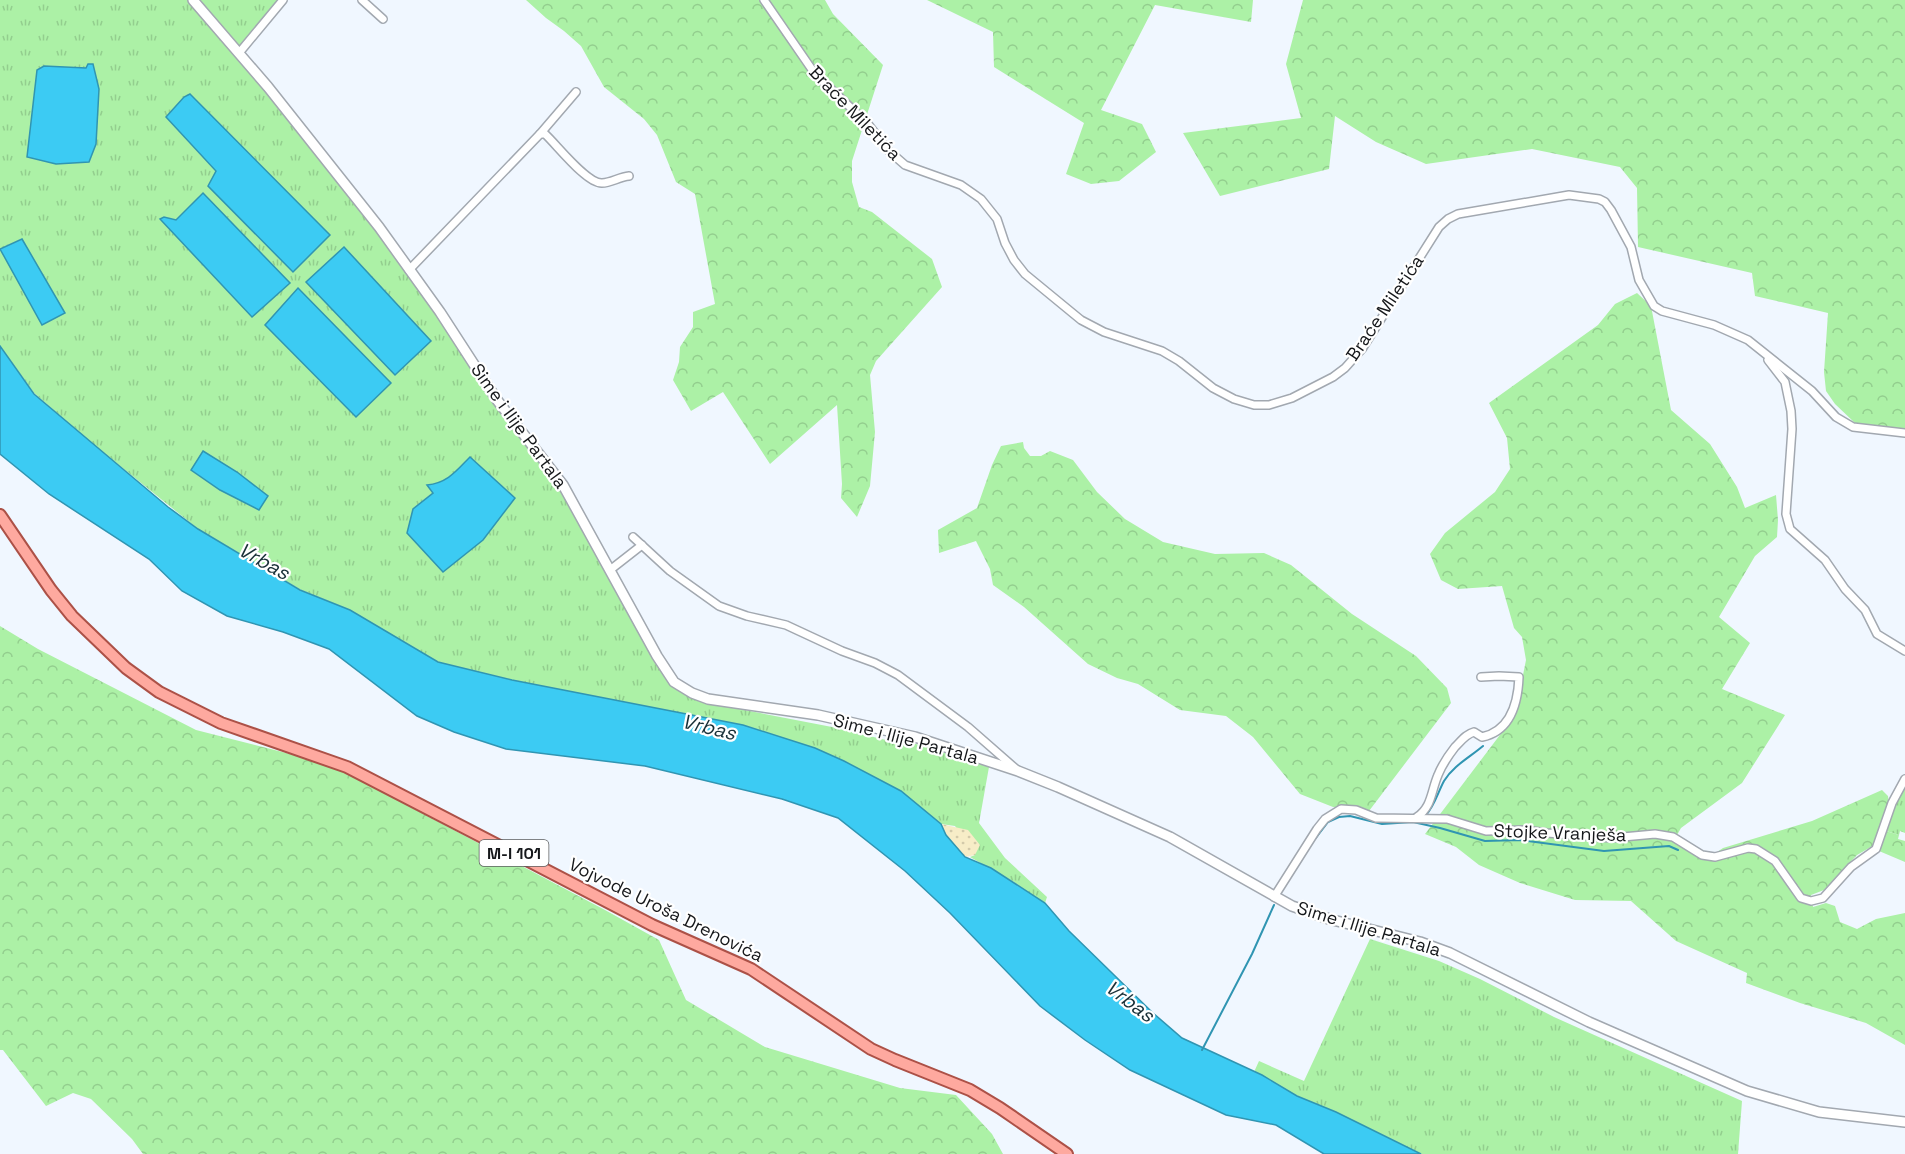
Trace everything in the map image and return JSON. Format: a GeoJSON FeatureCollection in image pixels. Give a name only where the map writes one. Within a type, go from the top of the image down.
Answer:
{"type":"FeatureCollection","features":[{"type":"Feature","properties":{"kind":"main road","name":"Vojvode Uroša Drenovića"},"geometry":{"type":"LineString","coordinates":[[0,515],[51,590],[72,616],[119,662],[159,692],[221,723],[347,766],[652,925],[751,969],[871,1048],[970,1090],[1067,1154]]}},
{"type":"Feature","properties":{"kind":"street","name":"Sime i Ilije Partala"},"geometry":{"type":"LineString","coordinates":[[193,0],[239,53],[366,210],[440,312],[492,393],[563,485],[663,667],[674,682],[708,699],[818,715],[915,737],[1018,771],[1161,833],[1274,897],[1311,913],[1413,940],[1458,957],[1579,1017],[1747,1091],[1819,1112],[1905,1122]]}},
{"type":"Feature","properties":{"kind":"street"},"geometry":{"type":"LineString","coordinates":[[239,53],[283,0]]}},
{"type":"Feature","properties":{"kind":"street"},"geometry":{"type":"LineString","coordinates":[[362,0],[383,19]]}},
{"type":"Feature","properties":{"kind":"street","name":"Braće Miletića"},"geometry":{"type":"LineString","coordinates":[[764,0],[815,74],[868,124],[898,160],[905,165],[962,185],[988,206],[997,219],[1005,243],[1014,260],[1039,286],[1081,320],[1162,351],[1213,387],[1246,404],[1269,405],[1292,398],[1333,377],[1345,368],[1362,350],[1439,227],[1448,219],[1458,213],[1569,195],[1591,196],[1605,202],[1630,247],[1639,280],[1654,306],[1662,311],[1689,317],[1739,334],[1761,351]]}},
{"type":"Feature","properties":{"kind":"street"},"geometry":{"type":"LineString","coordinates":[[409,270],[540,134],[576,92]]}},
{"type":"Feature","properties":{"kind":"street"},"geometry":{"type":"LineString","coordinates":[[540,134],[544,134],[553,142],[589,179],[599,184],[618,177],[629,176]]}},
{"type":"Feature","properties":{"kind":"street"},"geometry":{"type":"LineString","coordinates":[[1761,351],[1812,391],[1836,417],[1844,422],[1865,430],[1905,433]]}},
{"type":"Feature","properties":{"kind":"street"},"geometry":{"type":"LineString","coordinates":[[1761,351],[1785,382],[1791,411],[1792,429],[1786,521],[1790,529],[1825,560],[1845,589],[1865,610],[1877,634],[1905,651]]}},
{"type":"Feature","properties":{"kind":"street"},"geometry":{"type":"LineString","coordinates":[[633,537],[670,572],[719,606],[747,616],[786,624],[898,675],[968,728],[1018,771]]}},
{"type":"Feature","properties":{"kind":"street"},"geometry":{"type":"LineString","coordinates":[[610,570],[642,545]]}},
{"type":"Feature","properties":{"kind":"street"},"geometry":{"type":"LineString","coordinates":[[1417,817],[1429,806],[1444,761],[1458,744],[1468,734],[1474,732],[1482,737],[1497,732],[1513,713],[1518,696],[1519,677],[1481,677]]}},
{"type":"Feature","properties":{"kind":"street","name":"Stojke Vranješa"},"geometry":{"type":"LineString","coordinates":[[1274,897],[1317,829],[1334,812],[1341,809],[1356,810],[1377,818],[1447,819],[1486,831],[1524,830],[1612,838],[1655,834],[1673,837],[1702,855],[1715,857],[1748,848],[1756,849],[1775,861],[1801,898],[1811,901],[1822,898],[1851,867],[1876,849],[1892,803],[1905,779]]}},
{"type":"Feature","properties":{"kind":"green space"},"geometry":{"type":"Polygon","coordinates":[[[0,0],[283,0],[240,53],[330,164],[548,466],[672,685],[691,698],[703,702],[832,727],[890,741],[916,744],[989,767],[979,823],[1005,858],[1047,897],[1045,903],[970,857],[975,855],[955,826],[941,824],[901,791],[848,763],[743,725],[512,680],[438,662],[350,610],[301,590],[198,529],[83,436],[34,393],[0,346],[0,0]]]}},
{"type":"Feature","properties":{"kind":"green space"},"geometry":{"type":"Polygon","coordinates":[[[526,0],[825,0],[833,14],[883,65],[852,161],[852,182],[859,207],[872,212],[932,259],[942,287],[876,361],[870,375],[875,432],[870,486],[857,517],[841,498],[837,405],[770,464],[723,392],[691,411],[673,380],[679,362],[680,347],[693,327],[693,312],[715,304],[695,194],[676,182],[657,135],[644,119],[604,87],[581,46],[526,0]]]}},
{"type":"Feature","properties":{"kind":"green space"},"geometry":{"type":"Polygon","coordinates":[[[927,0],[1253,0],[1251,22],[1155,5],[1101,110],[1142,124],[1156,152],[1119,181],[1091,184],[1066,174],[1084,123],[994,67],[993,32],[927,0]]]}},
{"type":"Feature","properties":{"kind":"green space"},"geometry":{"type":"Polygon","coordinates":[[[1303,0],[1905,0],[1905,428],[1882,428],[1855,423],[1835,404],[1826,391],[1824,372],[1828,313],[1755,296],[1752,273],[1638,247],[1637,188],[1620,167],[1532,149],[1426,164],[1376,142],[1335,116],[1329,169],[1220,196],[1183,133],[1301,118],[1286,64],[1303,0]]]}},
{"type":"Feature","properties":{"kind":"green space"},"geometry":{"type":"Polygon","coordinates":[[[1637,293],[1651,306],[1671,410],[1710,444],[1737,487],[1745,508],[1776,495],[1778,520],[1777,537],[1755,556],[1719,617],[1750,643],[1722,689],[1785,715],[1742,783],[1681,828],[1673,842],[1707,859],[1723,848],[1812,821],[1882,790],[1888,796],[1889,804],[1876,844],[1857,855],[1824,890],[1811,895],[1813,907],[1826,903],[1835,906],[1840,922],[1857,929],[1876,919],[1905,913],[1905,1045],[1866,1023],[1800,1003],[1746,983],[1747,973],[1676,941],[1631,901],[1575,900],[1520,883],[1479,865],[1456,847],[1425,834],[1515,715],[1526,660],[1522,637],[1514,628],[1502,586],[1458,589],[1441,580],[1430,554],[1445,533],[1495,492],[1510,469],[1507,438],[1489,403],[1598,325],[1615,304],[1637,293]]]}},
{"type":"Feature","properties":{"kind":"green space"},"geometry":{"type":"Polygon","coordinates":[[[1023,442],[1030,456],[1041,456],[1050,451],[1073,460],[1097,492],[1125,519],[1163,542],[1215,554],[1264,553],[1291,565],[1352,614],[1416,656],[1447,688],[1451,703],[1369,811],[1357,807],[1333,807],[1300,794],[1253,737],[1226,716],[1180,710],[1138,684],[1117,678],[1088,664],[1024,607],[993,585],[990,569],[976,541],[939,553],[938,530],[977,508],[1001,446],[1023,442]]]}},
{"type":"Feature","properties":{"kind":"green space"},"geometry":{"type":"Polygon","coordinates":[[[0,626],[38,649],[196,730],[329,764],[659,940],[686,1000],[765,1047],[900,1088],[956,1095],[992,1134],[1003,1154],[143,1154],[132,1139],[91,1099],[73,1093],[46,1106],[3,1050],[0,1050],[0,626]]]}},
{"type":"Feature","properties":{"kind":"green space"},"geometry":{"type":"Polygon","coordinates":[[[1905,784],[1905,833],[1900,831],[1899,835],[1886,831],[1897,798],[1905,784]]]}},
{"type":"Feature","properties":{"kind":"green space"},"geometry":{"type":"Polygon","coordinates":[[[1886,831],[1899,835],[1898,839],[1905,841],[1905,862],[1879,851],[1886,831]]]}},
{"type":"Feature","properties":{"kind":"green space"},"geometry":{"type":"Polygon","coordinates":[[[1370,939],[1439,961],[1554,1017],[1742,1101],[1738,1154],[1421,1154],[1336,1112],[1297,1096],[1254,1072],[1259,1061],[1304,1081],[1370,939]]]}},
{"type":"Feature","properties":{"kind":"sand"},"geometry":{"type":"Polygon","coordinates":[[[941,824],[968,830],[980,845],[975,855],[965,857],[946,835],[941,824]]]}},
{"type":"Feature","properties":{"kind":"water"},"geometry":{"type":"Polygon","coordinates":[[[88,64],[93,64],[99,89],[96,144],[89,162],[56,164],[27,157],[37,70],[44,66],[86,68],[88,64]]]}},
{"type":"Feature","properties":{"kind":"water"},"geometry":{"type":"Polygon","coordinates":[[[190,94],[330,235],[293,272],[208,186],[216,171],[166,117],[184,97],[190,94]]]}},
{"type":"Feature","properties":{"kind":"water"},"geometry":{"type":"Polygon","coordinates":[[[203,193],[290,283],[252,317],[160,219],[164,217],[176,220],[203,193]]]}},
{"type":"Feature","properties":{"kind":"water"},"geometry":{"type":"Polygon","coordinates":[[[22,239],[65,313],[42,325],[0,249],[22,239]]]}},
{"type":"Feature","properties":{"kind":"water"},"geometry":{"type":"Polygon","coordinates":[[[344,247],[431,341],[395,375],[306,282],[344,247]]]}},
{"type":"Feature","properties":{"kind":"water"},"geometry":{"type":"Polygon","coordinates":[[[298,288],[391,383],[356,417],[265,325],[298,288]]]}},
{"type":"Feature","properties":{"kind":"water","name":"Vrbas"},"geometry":{"type":"Polygon","coordinates":[[[0,346],[34,394],[168,507],[198,529],[300,590],[350,610],[438,662],[512,680],[743,725],[815,748],[844,761],[901,791],[941,824],[946,835],[965,857],[991,868],[1045,903],[1069,931],[1182,1038],[1262,1075],[1297,1096],[1336,1112],[1421,1154],[1324,1154],[1276,1125],[1226,1115],[1130,1070],[1040,1006],[950,913],[905,871],[838,818],[782,799],[645,766],[506,749],[454,732],[417,716],[329,649],[283,632],[227,616],[182,591],[149,559],[49,494],[0,454],[0,346]]]}},
{"type":"Feature","properties":{"kind":"water"},"geometry":{"type":"Polygon","coordinates":[[[203,451],[237,472],[268,496],[259,510],[220,490],[191,470],[203,451]]]}},
{"type":"Feature","properties":{"kind":"water"},"geometry":{"type":"Polygon","coordinates":[[[470,457],[515,498],[483,540],[443,572],[407,533],[413,509],[433,493],[427,485],[446,479],[470,457]]]}},
{"type":"Feature","properties":{"kind":"waterway"},"geometry":{"type":"LineString","coordinates":[[1426,815],[1448,776],[1483,746]]}},
{"type":"Feature","properties":{"kind":"waterway"},"geometry":{"type":"LineString","coordinates":[[1315,839],[1328,822],[1339,817],[1350,816],[1382,824],[1413,822],[1485,841],[1520,840],[1604,851],[1669,846],[1678,850]]}},
{"type":"Feature","properties":{"kind":"waterway"},"geometry":{"type":"LineString","coordinates":[[1202,1050],[1252,954],[1274,905]]}}]}
